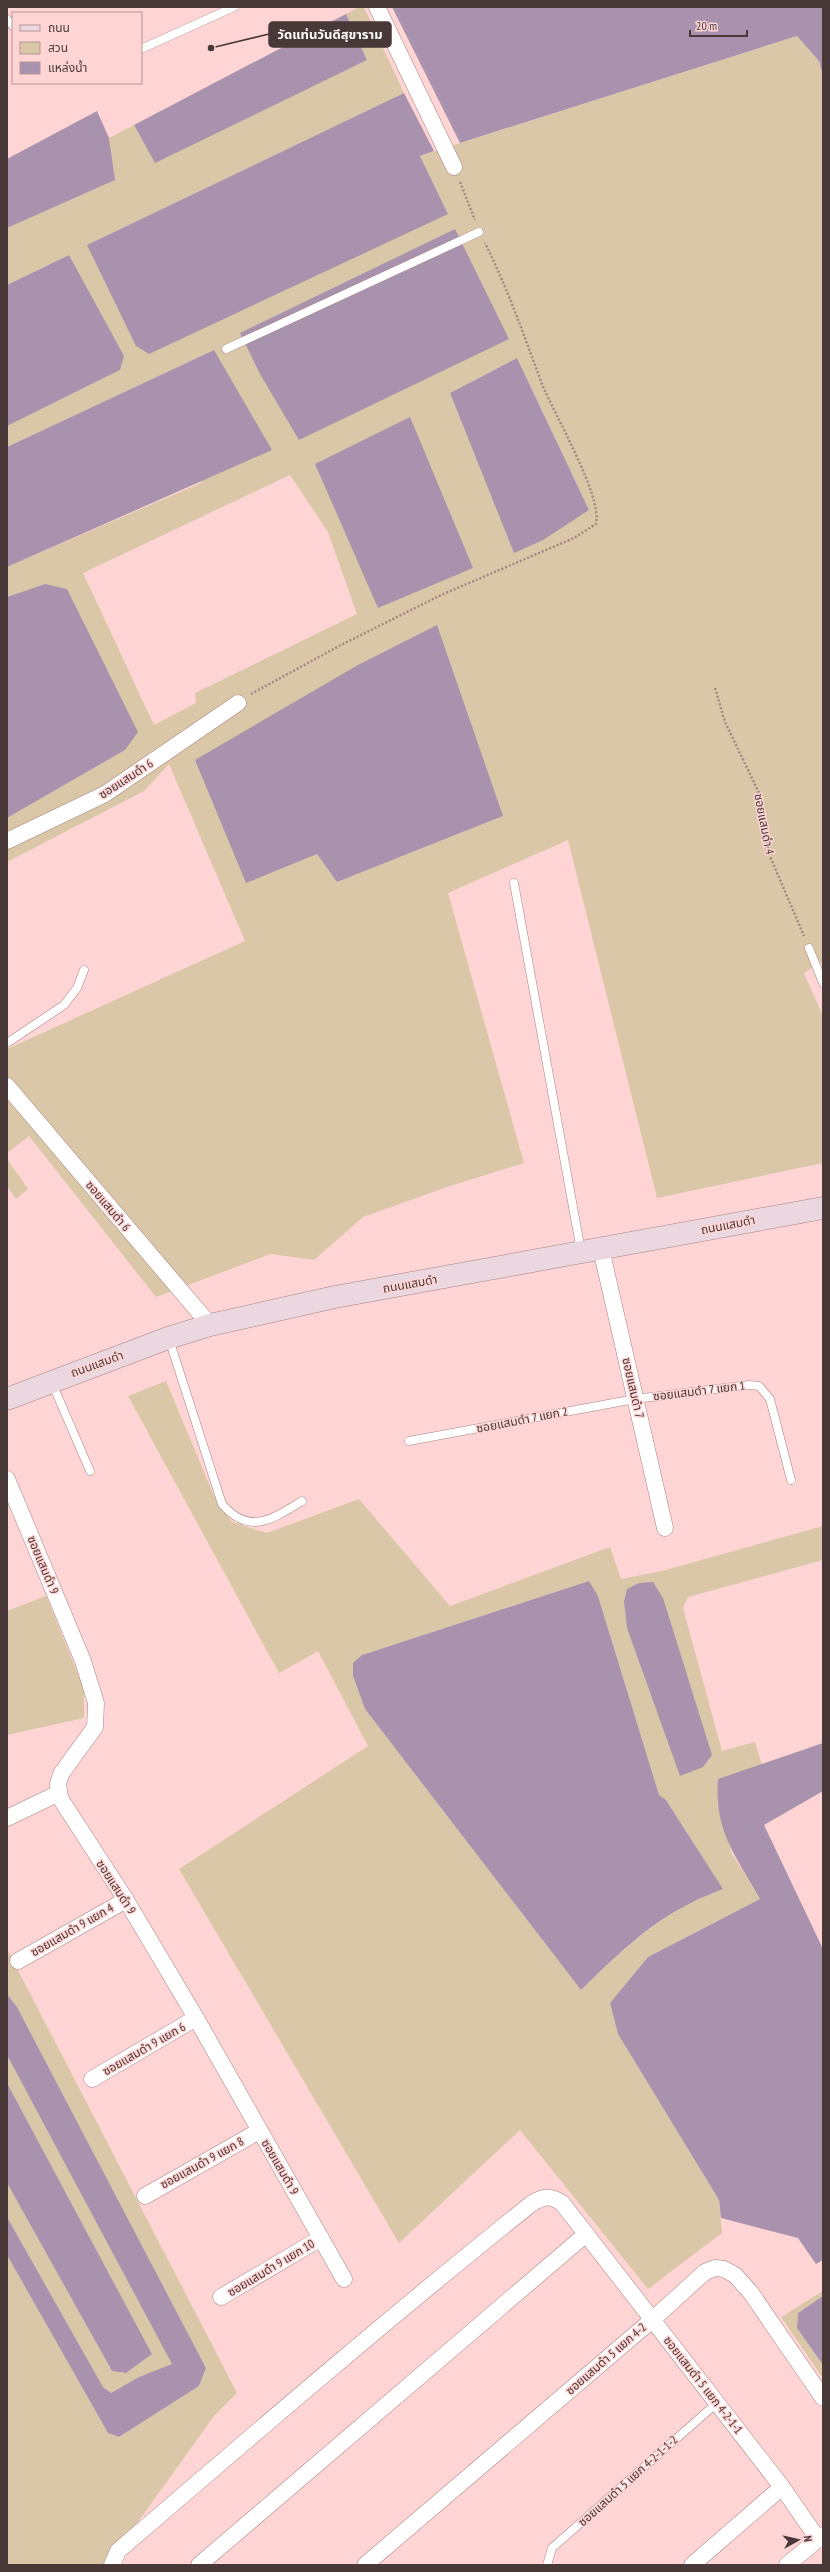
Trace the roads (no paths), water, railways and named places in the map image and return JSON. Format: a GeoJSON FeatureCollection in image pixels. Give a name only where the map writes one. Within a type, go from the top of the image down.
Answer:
{"type":"FeatureCollection","features":[{"type":"Feature","properties":{"kind":"street"},"geometry":{"type":"LineString","coordinates":[[377,7],[454,167]]}},
{"type":"Feature","properties":{"kind":"street","name":"ซอยแสมดำ 6"},"geometry":{"type":"LineString","coordinates":[[7,841],[105,794],[238,703]]}},
{"type":"Feature","properties":{"kind":"street","name":"ซอยแสมดำ 6"},"geometry":{"type":"LineString","coordinates":[[7,1086],[210,1326]]}},
{"type":"Feature","properties":{"kind":"street","name":"ถนนแสมดำ"},"geometry":{"type":"LineString","coordinates":[[7,1399],[51,1381],[168,1338],[210,1326],[335,1297],[823,1208]]}},
{"type":"Feature","properties":{"kind":"street","name":"ซอยแสมดำ 7"},"geometry":{"type":"LineString","coordinates":[[591,1251],[635,1399],[665,1528]]}},
{"type":"Feature","properties":{"kind":"street","name":"ซอยแสมดำ 9"},"geometry":{"type":"LineString","coordinates":[[7,1479],[83,1661],[96,1703],[95,1727],[61,1774],[58,1784],[59,1793],[88,1843],[126,1900],[196,2018],[344,2279]]}},
{"type":"Feature","properties":{"kind":"street"},"geometry":{"type":"LineString","coordinates":[[7,1818],[59,1793]]}},
{"type":"Feature","properties":{"kind":"street","name":"ซอยแสมดำ 9 แยก 4"},"geometry":{"type":"LineString","coordinates":[[18,1960],[126,1900]]}},
{"type":"Feature","properties":{"kind":"street","name":"ซอยแสมดำ 9 แยก 6"},"geometry":{"type":"LineString","coordinates":[[92,2079],[196,2018]]}},
{"type":"Feature","properties":{"kind":"street","name":"ซอยแสมดำ 9 แยก 8"},"geometry":{"type":"LineString","coordinates":[[145,2196],[259,2131]]}},
{"type":"Feature","properties":{"kind":"street","name":"ซอยแสมดำ 5 แยก 4-2-1-1"},"geometry":{"type":"LineString","coordinates":[[112,2565],[118,2551],[455,2265],[531,2204],[545,2197],[553,2197],[562,2203],[585,2235],[718,2402],[820,2537]]}},
{"type":"Feature","properties":{"kind":"street"},"geometry":{"type":"LineString","coordinates":[[199,2565],[585,2235]]}},
{"type":"Feature","properties":{"kind":"street","name":"ซอยแสมดำ 9 แยก 10"},"geometry":{"type":"LineString","coordinates":[[221,2297],[321,2238]]}},
{"type":"Feature","properties":{"kind":"street","name":"ซอยแสมดำ 5 แยก 4-2"},"geometry":{"type":"LineString","coordinates":[[365,2565],[652,2320],[705,2272],[714,2268],[724,2269],[735,2275],[751,2293],[823,2398]]}},
{"type":"Feature","properties":{"kind":"street"},"geometry":{"type":"LineString","coordinates":[[692,2565],[782,2487]]}},
{"type":"Feature","properties":{"kind":"street"},"geometry":{"type":"LineString","coordinates":[[787,2565],[820,2537]]}},
{"type":"Feature","properties":{"kind":"lane"},"geometry":{"type":"LineString","coordinates":[[142,49],[234,7]]}},
{"type":"Feature","properties":{"kind":"lane"},"geometry":{"type":"LineString","coordinates":[[226,349],[479,232]]}},
{"type":"Feature","properties":{"kind":"lane"},"geometry":{"type":"LineString","coordinates":[[514,883],[591,1251]]}},
{"type":"Feature","properties":{"kind":"lane"},"geometry":{"type":"LineString","coordinates":[[809,948],[823,983]]}},
{"type":"Feature","properties":{"kind":"lane"},"geometry":{"type":"LineString","coordinates":[[7,1043],[64,1005],[77,988],[84,970]]}},
{"type":"Feature","properties":{"kind":"lane"},"geometry":{"type":"LineString","coordinates":[[168,1338],[222,1504],[232,1516],[244,1521],[262,1522],[302,1500]]}},
{"type":"Feature","properties":{"kind":"lane"},"geometry":{"type":"LineString","coordinates":[[51,1381],[90,1471]]}},
{"type":"Feature","properties":{"kind":"lane","name":"ซอยแสมดำ 7 แยก 1"},"geometry":{"type":"LineString","coordinates":[[635,1399],[749,1385],[759,1386],[770,1400],[791,1480]]}},
{"type":"Feature","properties":{"kind":"lane","name":"ซอยแสมดำ 7 แยก 2"},"geometry":{"type":"LineString","coordinates":[[408,1441],[635,1399]]}},
{"type":"Feature","properties":{"kind":"lane","name":"ซอยแสมดำ 5 แยก 4-2-1-1-2"},"geometry":{"type":"LineString","coordinates":[[547,2565],[552,2548],[718,2402]]}},
{"type":"Feature","properties":{"kind":"water"},"geometry":{"type":"Polygon","coordinates":[[[392,7],[823,7],[823,76],[819,61],[797,36],[460,143],[392,7]]]}},
{"type":"Feature","properties":{"kind":"water"},"geometry":{"type":"Polygon","coordinates":[[[346,14],[367,60],[155,163],[134,125],[346,14]]]}},
{"type":"Feature","properties":{"kind":"water"},"geometry":{"type":"Polygon","coordinates":[[[404,93],[434,151],[420,156],[448,214],[149,354],[136,346],[87,245],[404,93]]]}},
{"type":"Feature","properties":{"kind":"water"},"geometry":{"type":"Polygon","coordinates":[[[97,111],[109,138],[115,180],[7,228],[7,159],[97,111]]]}},
{"type":"Feature","properties":{"kind":"water"},"geometry":{"type":"Polygon","coordinates":[[[455,229],[509,339],[299,440],[260,374],[240,333],[455,229]]]}},
{"type":"Feature","properties":{"kind":"water"},"geometry":{"type":"Polygon","coordinates":[[[69,255],[124,356],[120,370],[7,426],[7,285],[69,255]]]}},
{"type":"Feature","properties":{"kind":"water"},"geometry":{"type":"Polygon","coordinates":[[[214,350],[272,450],[7,567],[7,447],[214,350]]]}},
{"type":"Feature","properties":{"kind":"water"},"geometry":{"type":"Polygon","coordinates":[[[517,358],[589,510],[543,540],[514,553],[450,393],[517,358]]]}},
{"type":"Feature","properties":{"kind":"water"},"geometry":{"type":"Polygon","coordinates":[[[410,417],[473,568],[378,608],[315,464],[410,417]]]}},
{"type":"Feature","properties":{"kind":"water"},"geometry":{"type":"Polygon","coordinates":[[[45,584],[67,589],[138,732],[125,750],[7,818],[7,597],[45,584]]]}},
{"type":"Feature","properties":{"kind":"water"},"geometry":{"type":"Polygon","coordinates":[[[437,625],[503,816],[337,882],[317,854],[246,883],[195,760],[358,665],[437,625]]]}},
{"type":"Feature","properties":{"kind":"water"},"geometry":{"type":"Polygon","coordinates":[[[589,1581],[598,1596],[659,1795],[666,1800],[723,1889],[693,1902],[659,1922],[632,1943],[581,1990],[365,1709],[353,1676],[353,1663],[362,1655],[589,1581]]]}},
{"type":"Feature","properties":{"kind":"water"},"geometry":{"type":"Polygon","coordinates":[[[653,1582],[663,1598],[712,1755],[703,1767],[680,1776],[627,1628],[624,1601],[627,1589],[639,1583],[653,1582]]]}},
{"type":"Feature","properties":{"kind":"water"},"geometry":{"type":"Polygon","coordinates":[[[823,1743],[823,1791],[764,1825],[823,1949],[823,2260],[816,2264],[798,2238],[721,2218],[719,2200],[618,2034],[610,2003],[648,1957],[760,1899],[735,1856],[723,1828],[718,1797],[718,1779],[823,1743]]]}},
{"type":"Feature","properties":{"kind":"water"},"geometry":{"type":"Polygon","coordinates":[[[7,1994],[17,2007],[206,2368],[199,2386],[119,2437],[108,2433],[7,2255],[7,2217],[103,2387],[111,2393],[139,2377],[172,2364],[7,2055],[7,1994]]]}},
{"type":"Feature","properties":{"kind":"water"},"geometry":{"type":"Polygon","coordinates":[[[7,2083],[152,2354],[126,2373],[112,2371],[7,2183],[7,2083]]]}},
{"type":"Feature","properties":{"kind":"water"},"geometry":{"type":"Polygon","coordinates":[[[823,2296],[823,2365],[797,2328],[798,2313],[823,2296]]]}},
{"type":"Feature","properties":{"kind":"place","name":"วัดแท่นวันดีสุขาราม"},"geometry":{"type":"Point","coordinates":[211,48]}}]}
